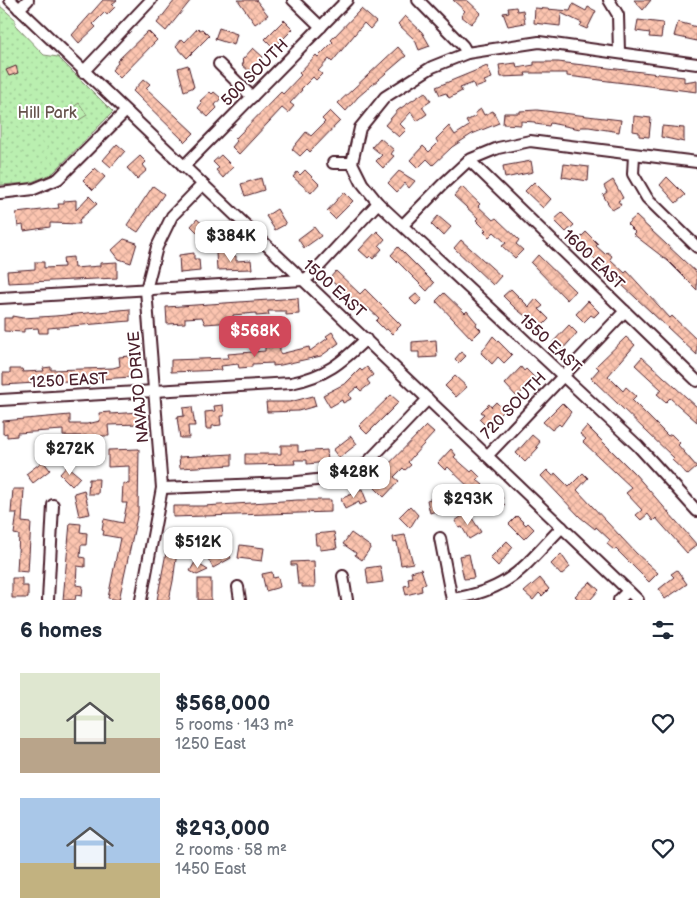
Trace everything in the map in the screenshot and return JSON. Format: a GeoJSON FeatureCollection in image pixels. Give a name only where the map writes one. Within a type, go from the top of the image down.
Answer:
{"type":"FeatureCollection","features":[{"type":"Feature","properties":{"kind":"street","name":"1500 EAST"},"geometry":{"type":"LineString","coordinates":[[10,0],[202,186],[366,339],[638,600]]}},
{"type":"Feature","properties":{"kind":"street"},"geometry":{"type":"LineString","coordinates":[[19,9],[28,0]]}},
{"type":"Feature","properties":{"kind":"street"},"geometry":{"type":"LineString","coordinates":[[83,72],[151,0]]}},
{"type":"Feature","properties":{"kind":"street"},"geometry":{"type":"LineString","coordinates":[[293,0],[321,27]]}},
{"type":"Feature","properties":{"kind":"street","name":"500 SOUTH"},"geometry":{"type":"LineString","coordinates":[[183,166],[347,0]]}},
{"type":"Feature","properties":{"kind":"street"},"geometry":{"type":"LineString","coordinates":[[418,0],[463,46],[468,54]]}},
{"type":"Feature","properties":{"kind":"street"},"geometry":{"type":"LineString","coordinates":[[610,0],[618,15],[619,52]]}},
{"type":"Feature","properties":{"kind":"street"},"geometry":{"type":"LineString","coordinates":[[333,162],[352,163],[360,128],[385,97],[432,66],[468,54],[539,42],[697,64]]}},
{"type":"Feature","properties":{"kind":"street"},"geometry":{"type":"LineString","coordinates":[[219,64],[252,97]]}},
{"type":"Feature","properties":{"kind":"street"},"geometry":{"type":"LineString","coordinates":[[0,193],[34,190],[58,179],[125,112]]}},
{"type":"Feature","properties":{"kind":"street"},"geometry":{"type":"LineString","coordinates":[[403,225],[468,160],[498,148],[530,141],[697,162]]}},
{"type":"Feature","properties":{"kind":"street"},"geometry":{"type":"LineString","coordinates":[[634,155],[633,174],[647,198],[697,247]]}},
{"type":"Feature","properties":{"kind":"street","name":"1600 EAST"},"geometry":{"type":"LineString","coordinates":[[468,160],[697,381]]}},
{"type":"Feature","properties":{"kind":"street","name":"1550 EAST"},"geometry":{"type":"LineString","coordinates":[[352,163],[362,184],[378,203],[638,446],[697,511]]}},
{"type":"Feature","properties":{"kind":"street","name":"NAVAJO DRIVE"},"geometry":{"type":"LineString","coordinates":[[141,600],[162,488],[156,392],[146,290],[158,248],[172,216],[202,186]]}},
{"type":"Feature","properties":{"kind":"street"},"geometry":{"type":"LineString","coordinates":[[0,298],[302,280],[311,274],[378,203]]}},
{"type":"Feature","properties":{"kind":"street","name":"720 SOUTH"},"geometry":{"type":"LineString","coordinates":[[487,456],[625,311]]}},
{"type":"Feature","properties":{"kind":"street","name":"1250 EAST"},"geometry":{"type":"LineString","coordinates":[[0,400],[156,392],[306,380],[336,367],[366,339]]}},
{"type":"Feature","properties":{"kind":"street"},"geometry":{"type":"LineString","coordinates":[[162,488],[289,483],[343,477],[365,465],[428,399]]}},
{"type":"Feature","properties":{"kind":"street"},"geometry":{"type":"LineString","coordinates":[[48,600],[53,505]]}},
{"type":"Feature","properties":{"kind":"street"},"geometry":{"type":"LineString","coordinates":[[440,538],[452,599],[488,591],[506,582],[562,527]]}},
{"type":"Feature","properties":{"kind":"street"},"geometry":{"type":"LineString","coordinates":[[343,576],[347,600]]}},
{"type":"Feature","properties":{"kind":"street"},"geometry":{"type":"LineString","coordinates":[[238,587],[240,600]]}},
{"type":"Feature","properties":{"kind":"street"},"geometry":{"type":"LineString","coordinates":[[620,600],[628,591]]}},
{"type":"Feature","properties":{"kind":"green space","name":"Hill Park"},"geometry":{"type":"Polygon","coordinates":[[[0,6],[15,19],[15,25],[44,55],[58,57],[113,112],[52,174],[29,183],[0,185],[0,6]]]}},
{"type":"Feature","properties":{"kind":"green space"},"geometry":{"type":"Polygon","coordinates":[[[79,103],[87,115],[79,120],[72,108],[79,103]]]}},
{"type":"Feature","properties":{"kind":"building"},"geometry":{"type":"Polygon","coordinates":[[[103,0],[117,0],[112,4],[115,7],[107,15],[105,12],[93,24],[96,27],[79,43],[72,35],[103,0]]]}},
{"type":"Feature","properties":{"kind":"building"},"geometry":{"type":"Polygon","coordinates":[[[175,0],[191,0],[166,31],[157,23],[175,0]]]}},
{"type":"Feature","properties":{"kind":"building"},"geometry":{"type":"Polygon","coordinates":[[[238,0],[256,0],[268,15],[255,24],[238,0]]]}},
{"type":"Feature","properties":{"kind":"building"},"geometry":{"type":"Polygon","coordinates":[[[453,0],[467,0],[481,13],[471,24],[461,16],[465,11],[453,0]]]}},
{"type":"Feature","properties":{"kind":"building"},"geometry":{"type":"Polygon","coordinates":[[[634,0],[651,0],[643,10],[634,0]]]}},
{"type":"Feature","properties":{"kind":"building"},"geometry":{"type":"Polygon","coordinates":[[[573,4],[586,11],[588,7],[596,11],[587,29],[580,26],[582,23],[561,13],[560,26],[534,23],[535,8],[570,11],[573,4]]]}},
{"type":"Feature","properties":{"kind":"building"},"geometry":{"type":"Polygon","coordinates":[[[516,7],[517,11],[523,10],[525,23],[508,26],[503,13],[509,12],[508,8],[516,7]]]}},
{"type":"Feature","properties":{"kind":"building"},"geometry":{"type":"Polygon","coordinates":[[[361,9],[376,22],[370,29],[364,23],[332,62],[329,59],[318,71],[322,74],[316,80],[313,77],[301,89],[290,103],[294,106],[288,113],[282,108],[239,154],[232,147],[237,141],[235,139],[281,92],[283,94],[301,75],[299,73],[316,55],[318,57],[333,42],[331,40],[361,9]]]}},
{"type":"Feature","properties":{"kind":"building"},"geometry":{"type":"Polygon","coordinates":[[[405,16],[422,32],[430,46],[419,50],[415,40],[398,24],[405,16]]]}},
{"type":"Feature","properties":{"kind":"building"},"geometry":{"type":"Polygon","coordinates":[[[284,20],[293,29],[274,48],[265,39],[284,20]]]}},
{"type":"Feature","properties":{"kind":"building"},"geometry":{"type":"Polygon","coordinates":[[[638,20],[663,23],[661,38],[649,37],[650,33],[636,31],[638,20]]]}},
{"type":"Feature","properties":{"kind":"building"},"geometry":{"type":"Polygon","coordinates":[[[678,22],[697,27],[697,41],[674,36],[678,22]]]}},
{"type":"Feature","properties":{"kind":"building"},"geometry":{"type":"Polygon","coordinates":[[[198,28],[202,29],[209,36],[187,58],[176,46],[182,39],[185,42],[198,28]]]}},
{"type":"Feature","properties":{"kind":"building"},"geometry":{"type":"Polygon","coordinates":[[[219,28],[237,34],[234,45],[215,39],[219,28]]]}},
{"type":"Feature","properties":{"kind":"building"},"geometry":{"type":"Polygon","coordinates":[[[148,31],[157,40],[120,78],[112,70],[118,63],[117,61],[148,31]]]}},
{"type":"Feature","properties":{"kind":"building"},"geometry":{"type":"Polygon","coordinates":[[[398,47],[406,56],[358,97],[346,111],[338,103],[398,47]]]}},
{"type":"Feature","properties":{"kind":"building"},"geometry":{"type":"Polygon","coordinates":[[[253,48],[263,57],[249,71],[242,65],[244,62],[242,60],[253,48]]]}},
{"type":"Feature","properties":{"kind":"building"},"geometry":{"type":"Polygon","coordinates":[[[534,62],[558,62],[684,77],[684,82],[697,80],[697,92],[567,76],[567,73],[525,73],[526,76],[501,77],[499,65],[516,63],[517,68],[534,65],[534,62]]]}},
{"type":"Feature","properties":{"kind":"building"},"geometry":{"type":"Polygon","coordinates":[[[188,65],[194,87],[184,91],[178,68],[188,65]]]}},
{"type":"Feature","properties":{"kind":"building"},"geometry":{"type":"Polygon","coordinates":[[[16,66],[18,73],[9,76],[6,70],[16,66]]]}},
{"type":"Feature","properties":{"kind":"building"},"geometry":{"type":"Polygon","coordinates":[[[487,66],[492,78],[484,81],[486,84],[475,88],[473,83],[460,88],[462,91],[449,98],[446,93],[440,95],[436,87],[487,66]]]}},
{"type":"Feature","properties":{"kind":"building"},"geometry":{"type":"Polygon","coordinates":[[[144,79],[150,84],[146,88],[194,133],[185,142],[133,91],[144,79]]]}},
{"type":"Feature","properties":{"kind":"building"},"geometry":{"type":"Polygon","coordinates":[[[210,92],[212,94],[214,92],[221,98],[215,105],[217,108],[208,117],[198,108],[202,103],[200,101],[210,92]]]}},
{"type":"Feature","properties":{"kind":"building"},"geometry":{"type":"Polygon","coordinates":[[[425,92],[431,101],[422,107],[427,114],[417,121],[411,112],[400,124],[406,130],[399,137],[385,125],[398,110],[425,92]]]}},
{"type":"Feature","properties":{"kind":"building"},"geometry":{"type":"Polygon","coordinates":[[[481,109],[484,115],[493,111],[499,123],[472,134],[452,147],[433,165],[427,159],[418,168],[410,160],[423,146],[429,152],[438,143],[436,139],[449,126],[455,135],[469,126],[466,121],[476,116],[475,113],[481,109]]]}},
{"type":"Feature","properties":{"kind":"building"},"geometry":{"type":"Polygon","coordinates":[[[537,110],[621,120],[619,132],[589,127],[581,127],[580,129],[550,123],[549,126],[521,121],[521,125],[503,124],[504,113],[537,110]]]}},
{"type":"Feature","properties":{"kind":"building"},"geometry":{"type":"Polygon","coordinates":[[[330,111],[340,121],[310,152],[307,149],[300,156],[292,149],[306,132],[311,136],[325,122],[322,119],[330,111]]]}},
{"type":"Feature","properties":{"kind":"building"},"geometry":{"type":"Polygon","coordinates":[[[634,116],[651,118],[649,137],[639,136],[639,132],[633,131],[634,116]]]}},
{"type":"Feature","properties":{"kind":"building"},"geometry":{"type":"Polygon","coordinates":[[[662,126],[684,128],[684,142],[661,137],[662,126]]]}},
{"type":"Feature","properties":{"kind":"building"},"geometry":{"type":"Polygon","coordinates":[[[380,138],[394,150],[391,154],[394,156],[383,168],[376,161],[382,155],[372,147],[380,138]]]}},
{"type":"Feature","properties":{"kind":"building"},"geometry":{"type":"Polygon","coordinates":[[[117,144],[125,151],[111,167],[103,160],[117,144]]]}},
{"type":"Feature","properties":{"kind":"building"},"geometry":{"type":"Polygon","coordinates":[[[221,155],[233,167],[223,178],[216,170],[219,168],[213,162],[221,155]]]}},
{"type":"Feature","properties":{"kind":"building"},"geometry":{"type":"Polygon","coordinates":[[[140,156],[146,162],[143,165],[147,170],[137,179],[127,168],[140,156]]]}},
{"type":"Feature","properties":{"kind":"building"},"geometry":{"type":"Polygon","coordinates":[[[531,161],[533,172],[505,178],[503,166],[531,161]]]}},
{"type":"Feature","properties":{"kind":"building"},"geometry":{"type":"Polygon","coordinates":[[[564,164],[589,167],[588,181],[562,177],[564,164]]]}},
{"type":"Feature","properties":{"kind":"building"},"geometry":{"type":"Polygon","coordinates":[[[95,168],[105,177],[93,190],[83,180],[95,168]]]}},
{"type":"Feature","properties":{"kind":"building"},"geometry":{"type":"Polygon","coordinates":[[[305,170],[319,184],[311,193],[293,177],[297,172],[300,175],[305,170]]]}},
{"type":"Feature","properties":{"kind":"building"},"geometry":{"type":"Polygon","coordinates":[[[399,171],[415,181],[409,188],[405,183],[397,192],[388,183],[399,171]]]}},
{"type":"Feature","properties":{"kind":"building"},"geometry":{"type":"Polygon","coordinates":[[[667,177],[685,195],[676,203],[660,185],[667,177]]]}},
{"type":"Feature","properties":{"kind":"building"},"geometry":{"type":"Polygon","coordinates":[[[261,178],[264,190],[245,196],[241,184],[261,178]]]}},
{"type":"Feature","properties":{"kind":"building"},"geometry":{"type":"Polygon","coordinates":[[[613,180],[623,198],[618,201],[621,205],[612,210],[603,195],[607,192],[604,186],[613,180]]]}},
{"type":"Feature","properties":{"kind":"building"},"geometry":{"type":"Polygon","coordinates":[[[534,182],[551,199],[543,208],[525,191],[534,182]]]}},
{"type":"Feature","properties":{"kind":"building"},"geometry":{"type":"Polygon","coordinates":[[[153,186],[164,194],[138,232],[127,225],[153,186]]]}},
{"type":"Feature","properties":{"kind":"building"},"geometry":{"type":"Polygon","coordinates":[[[462,187],[493,220],[496,218],[519,240],[516,244],[523,250],[515,258],[502,246],[506,243],[494,232],[489,237],[484,232],[486,230],[476,220],[478,218],[454,196],[462,187]]]}},
{"type":"Feature","properties":{"kind":"building"},"geometry":{"type":"Polygon","coordinates":[[[344,192],[353,201],[335,219],[327,211],[344,192]]]}},
{"type":"Feature","properties":{"kind":"building"},"geometry":{"type":"Polygon","coordinates":[[[89,196],[97,204],[79,220],[80,224],[50,223],[50,227],[24,231],[23,225],[18,226],[16,213],[59,208],[58,204],[64,204],[64,201],[76,200],[76,210],[89,196]]]}},
{"type":"Feature","properties":{"kind":"building"},"geometry":{"type":"Polygon","coordinates":[[[277,209],[286,224],[275,230],[266,216],[277,209]]]}},
{"type":"Feature","properties":{"kind":"building"},"geometry":{"type":"Polygon","coordinates":[[[562,213],[574,225],[566,232],[554,220],[562,213]]]}},
{"type":"Feature","properties":{"kind":"building"},"geometry":{"type":"Polygon","coordinates":[[[438,216],[451,227],[443,236],[431,224],[438,216]]]}},
{"type":"Feature","properties":{"kind":"building"},"geometry":{"type":"Polygon","coordinates":[[[636,216],[697,273],[697,290],[668,261],[633,234],[635,232],[627,224],[636,216]]]}},
{"type":"Feature","properties":{"kind":"building"},"geometry":{"type":"Polygon","coordinates":[[[197,219],[207,228],[211,224],[219,231],[208,243],[191,226],[197,219]]]}},
{"type":"Feature","properties":{"kind":"building"},"geometry":{"type":"Polygon","coordinates":[[[314,227],[321,236],[304,248],[298,239],[314,227]]]}},
{"type":"Feature","properties":{"kind":"building"},"geometry":{"type":"Polygon","coordinates":[[[377,231],[385,239],[379,246],[382,249],[373,259],[370,256],[368,258],[359,250],[377,231]]]}},
{"type":"Feature","properties":{"kind":"building"},"geometry":{"type":"Polygon","coordinates":[[[586,232],[598,244],[596,246],[605,254],[607,252],[612,256],[610,259],[625,273],[627,271],[670,318],[672,316],[697,340],[697,355],[576,242],[586,232]]]}},
{"type":"Feature","properties":{"kind":"building"},"geometry":{"type":"Polygon","coordinates":[[[124,239],[137,243],[131,263],[119,259],[112,250],[124,239]]]}},
{"type":"Feature","properties":{"kind":"building"},"geometry":{"type":"Polygon","coordinates":[[[461,240],[501,276],[493,285],[454,248],[461,240]]]}},
{"type":"Feature","properties":{"kind":"building"},"geometry":{"type":"Polygon","coordinates":[[[398,247],[434,283],[427,291],[391,255],[398,247]]]}},
{"type":"Feature","properties":{"kind":"building"},"geometry":{"type":"Polygon","coordinates":[[[228,252],[228,256],[236,256],[236,261],[251,260],[252,269],[217,270],[216,253],[228,252]]]}},
{"type":"Feature","properties":{"kind":"building"},"geometry":{"type":"Polygon","coordinates":[[[194,253],[194,259],[199,259],[200,271],[180,273],[179,255],[194,253]]]}},
{"type":"Feature","properties":{"kind":"building"},"geometry":{"type":"Polygon","coordinates":[[[538,255],[575,291],[567,300],[531,263],[538,255]]]}},
{"type":"Feature","properties":{"kind":"building"},"geometry":{"type":"Polygon","coordinates":[[[73,257],[74,268],[100,266],[100,263],[117,262],[117,278],[8,283],[7,271],[35,269],[35,262],[44,262],[44,268],[64,267],[63,258],[73,257]]]}},
{"type":"Feature","properties":{"kind":"building"},"geometry":{"type":"Polygon","coordinates":[[[336,271],[360,294],[365,289],[401,325],[392,334],[387,329],[385,330],[376,321],[379,318],[368,308],[366,310],[329,279],[336,271]]]}},
{"type":"Feature","properties":{"kind":"building"},"geometry":{"type":"Polygon","coordinates":[[[511,289],[529,307],[536,299],[543,306],[539,309],[549,319],[541,327],[531,317],[529,319],[515,308],[503,296],[511,289]]]}},
{"type":"Feature","properties":{"kind":"building"},"geometry":{"type":"Polygon","coordinates":[[[444,293],[465,313],[467,311],[477,323],[476,325],[481,330],[472,339],[436,301],[444,293]]]}},
{"type":"Feature","properties":{"kind":"building"},"geometry":{"type":"Polygon","coordinates":[[[416,294],[422,299],[416,305],[410,299],[416,294]]]}},
{"type":"Feature","properties":{"kind":"building"},"geometry":{"type":"Polygon","coordinates":[[[298,298],[299,314],[286,315],[286,311],[268,311],[269,315],[256,316],[256,313],[233,315],[233,322],[205,324],[202,317],[185,318],[185,323],[167,324],[166,307],[298,298]]]}},
{"type":"Feature","properties":{"kind":"building"},"geometry":{"type":"Polygon","coordinates":[[[588,301],[599,312],[594,317],[591,315],[584,322],[576,314],[588,301]]]}},
{"type":"Feature","properties":{"kind":"building"},"geometry":{"type":"Polygon","coordinates":[[[130,309],[130,321],[48,328],[48,333],[39,333],[38,328],[24,329],[24,332],[4,331],[4,318],[12,318],[12,316],[23,318],[130,309]]]}},
{"type":"Feature","properties":{"kind":"building"},"geometry":{"type":"Polygon","coordinates":[[[569,325],[577,333],[561,351],[552,343],[569,325]]]}},
{"type":"Feature","properties":{"kind":"building"},"geometry":{"type":"Polygon","coordinates":[[[332,332],[339,343],[321,356],[273,366],[273,363],[252,364],[252,367],[239,368],[238,364],[221,366],[222,370],[171,372],[171,360],[229,358],[228,354],[265,351],[265,347],[280,346],[280,354],[309,347],[310,351],[328,338],[326,336],[332,332]]]}},
{"type":"Feature","properties":{"kind":"building"},"geometry":{"type":"Polygon","coordinates":[[[493,336],[512,355],[504,363],[498,357],[492,364],[481,353],[493,336]]]}},
{"type":"Feature","properties":{"kind":"building"},"geometry":{"type":"Polygon","coordinates":[[[626,337],[635,345],[608,376],[623,391],[626,387],[636,396],[632,400],[668,436],[671,434],[680,443],[678,445],[697,467],[688,475],[672,460],[674,458],[591,378],[599,369],[596,366],[626,337]]]}},
{"type":"Feature","properties":{"kind":"building"},"geometry":{"type":"Polygon","coordinates":[[[436,340],[437,357],[419,358],[419,352],[412,352],[412,342],[436,340]]]}},
{"type":"Feature","properties":{"kind":"building"},"geometry":{"type":"Polygon","coordinates":[[[461,352],[466,356],[459,363],[455,359],[461,352]]]}},
{"type":"Feature","properties":{"kind":"building"},"geometry":{"type":"Polygon","coordinates":[[[130,356],[132,377],[3,385],[3,373],[10,373],[10,369],[22,369],[23,372],[44,371],[43,368],[51,367],[51,370],[113,368],[120,366],[119,357],[130,356]]]}},
{"type":"Feature","properties":{"kind":"building"},"geometry":{"type":"Polygon","coordinates":[[[642,357],[697,407],[697,422],[670,398],[666,402],[657,394],[662,390],[635,365],[642,357]]]}},
{"type":"Feature","properties":{"kind":"building"},"geometry":{"type":"Polygon","coordinates":[[[367,367],[373,375],[367,380],[370,384],[361,391],[357,387],[349,394],[351,399],[343,403],[342,400],[330,407],[323,395],[346,383],[360,369],[362,371],[367,367]]]}},
{"type":"Feature","properties":{"kind":"building"},"geometry":{"type":"Polygon","coordinates":[[[521,367],[524,371],[526,369],[535,378],[517,397],[505,384],[521,367]]]}},
{"type":"Feature","properties":{"kind":"building"},"geometry":{"type":"Polygon","coordinates":[[[455,376],[467,387],[456,397],[445,386],[455,376]]]}},
{"type":"Feature","properties":{"kind":"building"},"geometry":{"type":"Polygon","coordinates":[[[391,395],[399,402],[367,434],[359,426],[391,395]]]}},
{"type":"Feature","properties":{"kind":"building"},"geometry":{"type":"Polygon","coordinates":[[[313,396],[316,406],[298,411],[267,412],[266,402],[290,402],[313,396]]]}},
{"type":"Feature","properties":{"kind":"building"},"geometry":{"type":"Polygon","coordinates":[[[496,402],[504,410],[487,427],[479,419],[484,414],[481,412],[489,404],[491,407],[496,402]]]}},
{"type":"Feature","properties":{"kind":"building"},"geometry":{"type":"Polygon","coordinates":[[[562,403],[571,412],[561,426],[559,424],[552,430],[543,422],[562,403]]]}},
{"type":"Feature","properties":{"kind":"building"},"geometry":{"type":"Polygon","coordinates":[[[223,405],[224,416],[220,416],[221,425],[212,426],[212,429],[206,429],[205,412],[215,411],[214,406],[223,405]]]}},
{"type":"Feature","properties":{"kind":"building"},"geometry":{"type":"Polygon","coordinates":[[[192,407],[195,426],[188,426],[189,438],[180,438],[177,417],[184,416],[183,408],[192,407]]]}},
{"type":"Feature","properties":{"kind":"building"},"geometry":{"type":"Polygon","coordinates":[[[110,412],[110,414],[140,412],[140,424],[108,425],[109,436],[63,436],[63,430],[17,433],[17,436],[7,437],[7,433],[3,434],[3,421],[70,415],[70,424],[87,424],[100,421],[99,413],[110,412]]]}},
{"type":"Feature","properties":{"kind":"building"},"geometry":{"type":"Polygon","coordinates":[[[426,426],[434,433],[408,462],[411,465],[405,470],[403,468],[394,477],[399,481],[384,497],[375,488],[382,480],[377,476],[426,426]]]}},
{"type":"Feature","properties":{"kind":"building"},"geometry":{"type":"Polygon","coordinates":[[[587,426],[635,474],[697,545],[687,553],[656,518],[653,521],[648,514],[641,520],[636,515],[642,510],[626,493],[632,488],[583,442],[586,439],[580,434],[587,426]]]}},
{"type":"Feature","properties":{"kind":"building"},"geometry":{"type":"Polygon","coordinates":[[[532,435],[540,442],[536,447],[538,448],[525,462],[516,453],[532,435]]]}},
{"type":"Feature","properties":{"kind":"building"},"geometry":{"type":"Polygon","coordinates":[[[351,436],[357,444],[339,458],[333,450],[351,436]]]}},
{"type":"Feature","properties":{"kind":"building"},"geometry":{"type":"Polygon","coordinates":[[[281,445],[298,445],[298,452],[327,450],[328,462],[307,464],[307,460],[294,460],[295,464],[245,465],[245,454],[281,454],[281,445]]]}},
{"type":"Feature","properties":{"kind":"building"},"geometry":{"type":"Polygon","coordinates":[[[139,449],[138,512],[119,600],[108,598],[120,538],[103,535],[104,531],[102,530],[104,519],[123,523],[127,503],[122,503],[123,483],[129,484],[129,466],[108,467],[108,450],[139,449]]]}},
{"type":"Feature","properties":{"kind":"building"},"geometry":{"type":"Polygon","coordinates":[[[451,449],[456,455],[454,457],[471,472],[473,470],[480,477],[477,480],[483,485],[475,493],[448,467],[445,470],[438,463],[451,449]]]}},
{"type":"Feature","properties":{"kind":"building"},"geometry":{"type":"Polygon","coordinates":[[[232,454],[232,465],[180,468],[179,457],[232,454]]]}},
{"type":"Feature","properties":{"kind":"building"},"geometry":{"type":"Polygon","coordinates":[[[43,461],[50,470],[33,483],[26,474],[43,461]]]}},
{"type":"Feature","properties":{"kind":"building"},"geometry":{"type":"Polygon","coordinates":[[[67,466],[80,477],[72,486],[60,474],[67,466]]]}},
{"type":"Feature","properties":{"kind":"building"},"geometry":{"type":"Polygon","coordinates":[[[547,470],[553,476],[555,473],[569,487],[583,473],[588,478],[577,490],[636,553],[658,573],[649,582],[616,549],[614,550],[607,544],[610,540],[596,527],[595,529],[580,517],[541,476],[547,470]]]}},
{"type":"Feature","properties":{"kind":"building"},"geometry":{"type":"Polygon","coordinates":[[[89,479],[99,479],[98,494],[88,494],[89,479]]]}},
{"type":"Feature","properties":{"kind":"building"},"geometry":{"type":"Polygon","coordinates":[[[13,489],[24,489],[22,522],[31,523],[28,572],[17,571],[19,535],[14,534],[17,513],[11,513],[13,489]]]}},
{"type":"Feature","properties":{"kind":"building"},"geometry":{"type":"Polygon","coordinates":[[[362,489],[367,502],[360,505],[359,502],[345,509],[341,499],[362,489]]]}},
{"type":"Feature","properties":{"kind":"building"},"geometry":{"type":"Polygon","coordinates":[[[84,490],[90,514],[79,516],[74,493],[84,490]]]}},
{"type":"Feature","properties":{"kind":"building"},"geometry":{"type":"Polygon","coordinates":[[[496,492],[503,498],[501,501],[505,505],[497,513],[486,503],[496,492]]]}},
{"type":"Feature","properties":{"kind":"building"},"geometry":{"type":"Polygon","coordinates":[[[446,494],[451,510],[437,514],[436,511],[430,513],[427,500],[446,494]]]}},
{"type":"Feature","properties":{"kind":"building"},"geometry":{"type":"Polygon","coordinates":[[[331,500],[331,512],[173,517],[173,506],[331,500]]]}},
{"type":"Feature","properties":{"kind":"building"},"geometry":{"type":"Polygon","coordinates":[[[410,506],[418,515],[410,528],[399,517],[410,506]]]}},
{"type":"Feature","properties":{"kind":"building"},"geometry":{"type":"Polygon","coordinates":[[[468,512],[481,532],[469,539],[462,527],[459,528],[455,521],[468,512]]]}},
{"type":"Feature","properties":{"kind":"building"},"geometry":{"type":"Polygon","coordinates":[[[517,516],[526,525],[528,523],[534,529],[524,539],[509,524],[517,516]]]}},
{"type":"Feature","properties":{"kind":"building"},"geometry":{"type":"Polygon","coordinates":[[[70,523],[81,524],[80,532],[87,533],[86,545],[81,545],[80,557],[85,558],[85,567],[77,566],[76,585],[83,586],[82,596],[76,595],[75,600],[63,600],[70,523]]]}},
{"type":"Feature","properties":{"kind":"building"},"geometry":{"type":"Polygon","coordinates":[[[170,532],[182,534],[169,600],[157,600],[170,532]]]}},
{"type":"Feature","properties":{"kind":"building"},"geometry":{"type":"Polygon","coordinates":[[[334,532],[337,548],[320,550],[320,545],[316,545],[315,534],[334,532]]]}},
{"type":"Feature","properties":{"kind":"building"},"geometry":{"type":"Polygon","coordinates":[[[351,533],[371,547],[362,560],[343,544],[351,533]]]}},
{"type":"Feature","properties":{"kind":"building"},"geometry":{"type":"Polygon","coordinates":[[[405,535],[413,563],[401,565],[397,542],[394,543],[393,537],[405,535]]]}},
{"type":"Feature","properties":{"kind":"building"},"geometry":{"type":"Polygon","coordinates":[[[507,541],[513,547],[498,566],[490,558],[507,541]]]}},
{"type":"Feature","properties":{"kind":"building"},"geometry":{"type":"Polygon","coordinates":[[[240,545],[264,548],[262,561],[238,558],[240,545]]]}},
{"type":"Feature","properties":{"kind":"building"},"geometry":{"type":"Polygon","coordinates":[[[225,546],[231,558],[213,568],[206,555],[225,546]]]}},
{"type":"Feature","properties":{"kind":"building"},"geometry":{"type":"Polygon","coordinates":[[[469,554],[474,578],[464,579],[459,556],[469,554]]]}},
{"type":"Feature","properties":{"kind":"building"},"geometry":{"type":"Polygon","coordinates":[[[561,554],[570,567],[561,575],[551,564],[561,554]]]}},
{"type":"Feature","properties":{"kind":"building"},"geometry":{"type":"Polygon","coordinates":[[[314,561],[315,587],[302,587],[302,584],[298,584],[296,565],[291,565],[291,562],[314,561]]]}},
{"type":"Feature","properties":{"kind":"building"},"geometry":{"type":"Polygon","coordinates":[[[195,562],[208,570],[197,575],[190,571],[195,562]]]}},
{"type":"Feature","properties":{"kind":"building"},"geometry":{"type":"Polygon","coordinates":[[[380,566],[383,582],[368,584],[366,568],[380,566]]]}},
{"type":"Feature","properties":{"kind":"building"},"geometry":{"type":"Polygon","coordinates":[[[421,569],[426,584],[421,585],[422,591],[406,595],[404,586],[409,585],[408,578],[412,577],[411,572],[421,569]]]}},
{"type":"Feature","properties":{"kind":"building"},"geometry":{"type":"Polygon","coordinates":[[[677,570],[687,584],[665,599],[659,589],[674,577],[671,574],[677,570]]]}},
{"type":"Feature","properties":{"kind":"building"},"geometry":{"type":"Polygon","coordinates":[[[272,572],[273,578],[278,577],[280,587],[266,591],[262,574],[272,572]]]}},
{"type":"Feature","properties":{"kind":"building"},"geometry":{"type":"Polygon","coordinates":[[[12,578],[22,578],[22,586],[28,586],[28,598],[12,598],[12,578]]]}},
{"type":"Feature","properties":{"kind":"building"},"geometry":{"type":"Polygon","coordinates":[[[540,578],[549,589],[542,596],[539,593],[533,600],[524,592],[540,578]]]}},
{"type":"Feature","properties":{"kind":"building"},"geometry":{"type":"Polygon","coordinates":[[[198,579],[211,579],[211,600],[198,600],[198,579]]]}},
{"type":"Feature","properties":{"kind":"building"},"geometry":{"type":"Polygon","coordinates":[[[590,582],[599,590],[590,600],[579,600],[575,596],[590,582]]]}}]}
